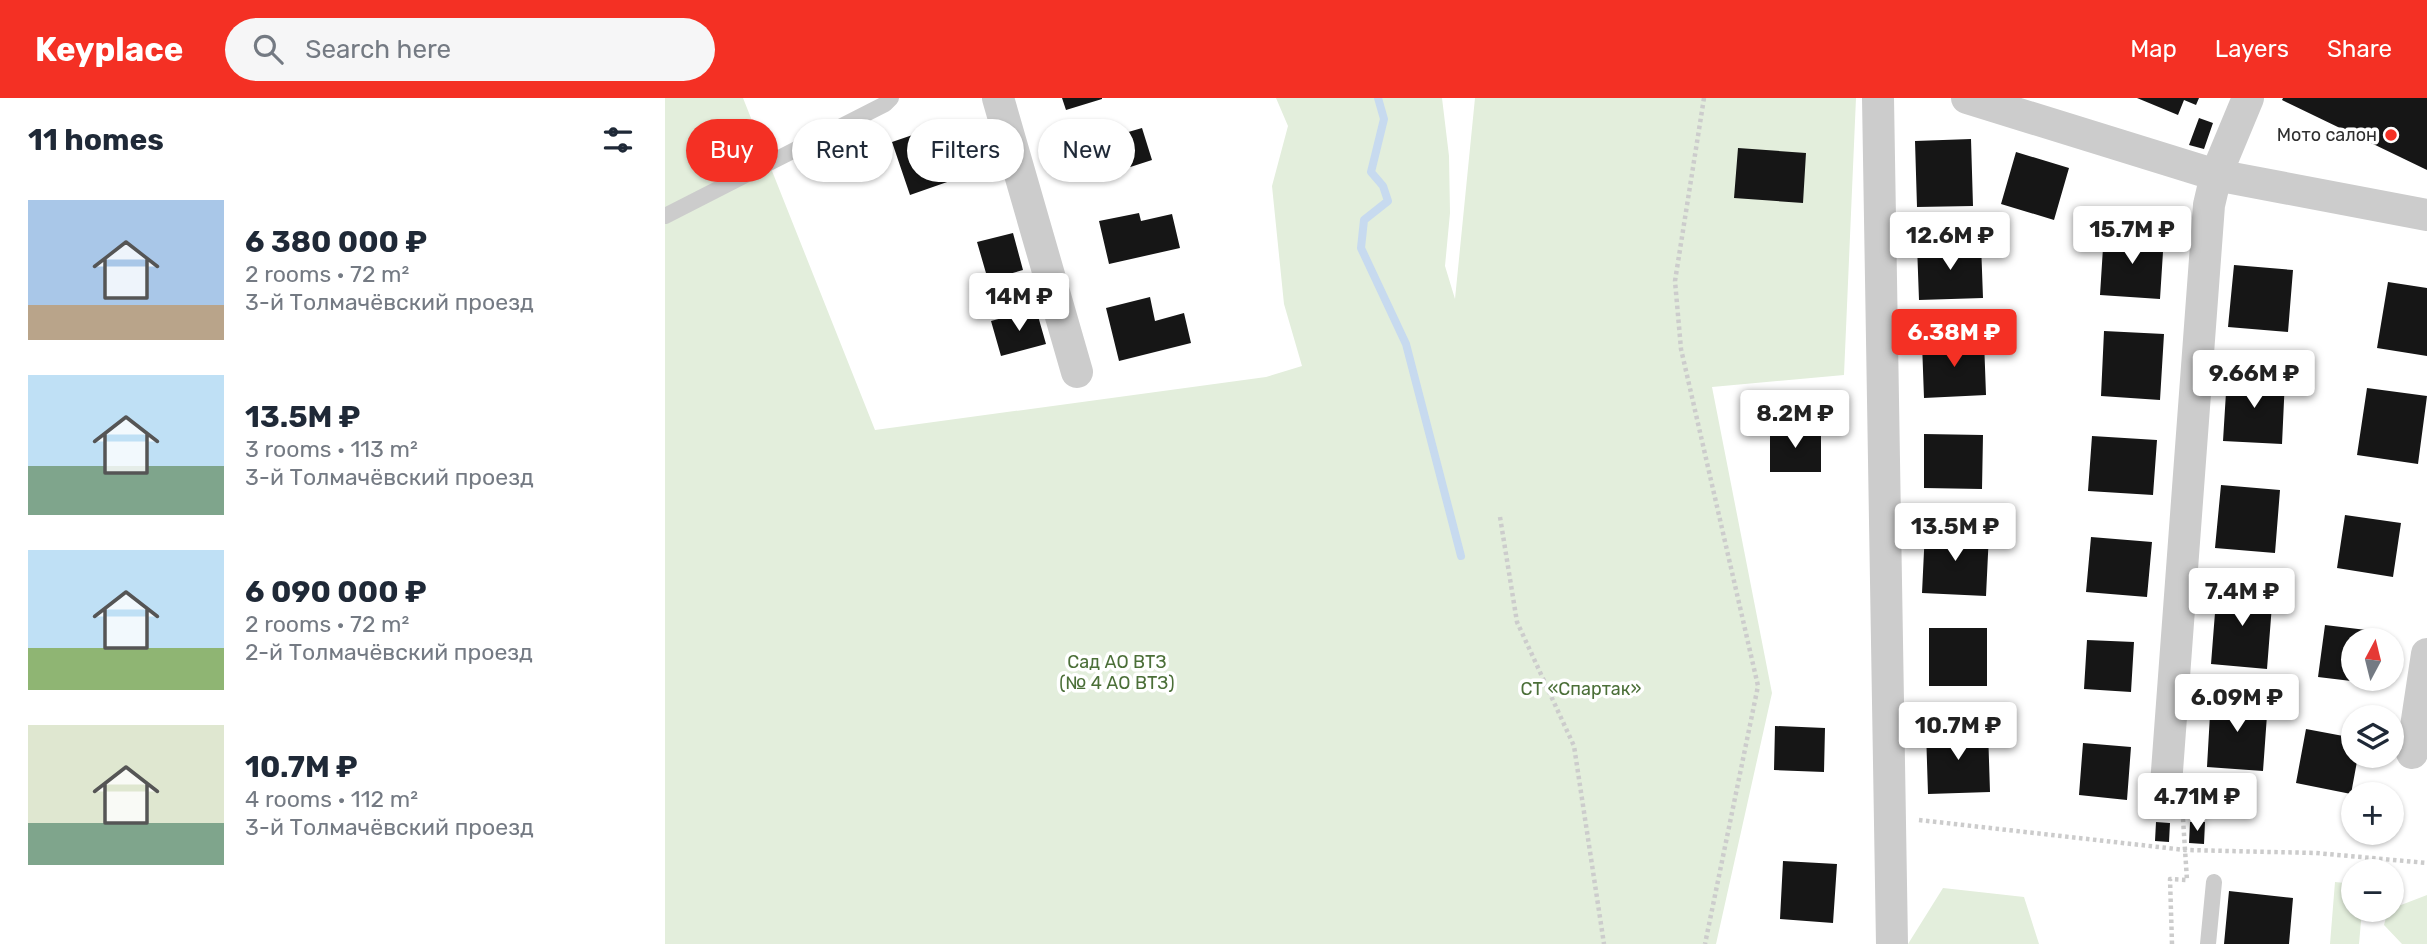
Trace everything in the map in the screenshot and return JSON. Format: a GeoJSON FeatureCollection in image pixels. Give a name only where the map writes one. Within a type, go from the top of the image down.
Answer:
{"type":"FeatureCollection","features":[{"type":"Feature","properties":{"kind":"street"},"geometry":{"type":"LineString","coordinates":[[998,98],[1077,372]]}},
{"type":"Feature","properties":{"kind":"street"},"geometry":{"type":"LineString","coordinates":[[1878,98],[1892,944]]}},
{"type":"Feature","properties":{"kind":"street"},"geometry":{"type":"LineString","coordinates":[[1967,98],[2216,175],[2427,215]]}},
{"type":"Feature","properties":{"kind":"street"},"geometry":{"type":"LineString","coordinates":[[2165,798],[2209,205],[2216,175],[2248,98]]}},
{"type":"Feature","properties":{"kind":"street"},"geometry":{"type":"LineString","coordinates":[[2411,752],[2427,654]]}},
{"type":"Feature","properties":{"kind":"lane"},"geometry":{"type":"LineString","coordinates":[[665,216],[885,104],[891,98]]}},
{"type":"Feature","properties":{"kind":"lane"},"geometry":{"type":"LineString","coordinates":[[2209,944],[2214,882]]}},
{"type":"Feature","properties":{"kind":"path"},"geometry":{"type":"LineString","coordinates":[[1704,98],[1675,281],[1681,349],[1758,686],[1705,944]]}},
{"type":"Feature","properties":{"kind":"path"},"geometry":{"type":"LineString","coordinates":[[1500,517],[1517,621],[1574,746],[1604,944]]}},
{"type":"Feature","properties":{"kind":"path"},"geometry":{"type":"LineString","coordinates":[[2165,798],[2183,808],[2187,880],[2170,879],[2172,944]]}},
{"type":"Feature","properties":{"kind":"path"},"geometry":{"type":"LineString","coordinates":[[1890,817],[2185,850],[2316,853],[2427,863]]}},
{"type":"Feature","properties":{"kind":"green space"},"geometry":{"type":"Polygon","coordinates":[[[665,98],[743,98],[751,119],[686,119],[686,182],[776,182],[875,430],[1266,377],[1302,366],[1284,304],[1272,186],[1288,126],[1276,98],[1442,98],[1449,156],[1450,213],[1445,266],[1455,299],[1475,98],[1856,98],[1844,375],[1712,387],[1772,693],[1716,944],[665,944],[665,98]]]}},
{"type":"Feature","properties":{"kind":"green space"},"geometry":{"type":"Polygon","coordinates":[[[2335,882],[2341,883],[2341,922],[2361,922],[2359,944],[2330,944],[2335,882]]]}},
{"type":"Feature","properties":{"kind":"green space"},"geometry":{"type":"Polygon","coordinates":[[[1943,888],[2024,897],[2039,944],[1908,944],[1943,888]]]}},
{"type":"Feature","properties":{"kind":"green space"},"geometry":{"type":"Polygon","coordinates":[[[2427,895],[2427,944],[2402,944],[2384,925],[2385,922],[2404,922],[2404,904],[2427,895]]]}},
{"type":"Feature","properties":{"kind":"building"},"geometry":{"type":"Polygon","coordinates":[[[1062,98],[1102,98],[1102,99],[1066,110],[1062,98]]]}},
{"type":"Feature","properties":{"kind":"building"},"geometry":{"type":"Polygon","coordinates":[[[2137,98],[2199,98],[2196,105],[2184,100],[2178,115],[2137,98]]]}},
{"type":"Feature","properties":{"kind":"building","name":"Мото салон"},"geometry":{"type":"Polygon","coordinates":[[[2427,98],[2427,170],[2282,100],[2427,98]]]}},
{"type":"Feature","properties":{"kind":"building"},"geometry":{"type":"Polygon","coordinates":[[[2199,118],[2213,123],[2204,149],[2189,145],[2199,118]]]}},
{"type":"Feature","properties":{"kind":"building"},"geometry":{"type":"Polygon","coordinates":[[[1142,128],[1152,160],[1135,165],[1135,130],[1142,128]]]}},
{"type":"Feature","properties":{"kind":"building"},"geometry":{"type":"Polygon","coordinates":[[[907,137],[907,182],[947,182],[910,195],[893,142],[907,137]]]}},
{"type":"Feature","properties":{"kind":"building"},"geometry":{"type":"Polygon","coordinates":[[[1971,139],[1973,206],[1917,207],[1915,141],[1971,139]]]}},
{"type":"Feature","properties":{"kind":"building"},"geometry":{"type":"Polygon","coordinates":[[[1738,148],[1806,153],[1803,203],[1734,198],[1738,148]]]}},
{"type":"Feature","properties":{"kind":"building"},"geometry":{"type":"Polygon","coordinates":[[[2016,152],[2069,168],[2054,220],[2001,204],[2016,152]]]}},
{"type":"Feature","properties":{"kind":"building"},"geometry":{"type":"Polygon","coordinates":[[[1139,213],[1141,221],[1172,214],[1180,248],[1109,264],[1099,221],[1139,213]]]}},
{"type":"Feature","properties":{"kind":"building"},"geometry":{"type":"Polygon","coordinates":[[[2104,232],[2164,236],[2160,299],[2100,295],[2104,232]]]}},
{"type":"Feature","properties":{"kind":"building"},"geometry":{"type":"Polygon","coordinates":[[[1013,233],[1023,270],[988,280],[977,242],[1013,233]]]}},
{"type":"Feature","properties":{"kind":"building"},"geometry":{"type":"Polygon","coordinates":[[[1981,243],[1983,298],[1919,300],[1917,245],[1981,243]]]}},
{"type":"Feature","properties":{"kind":"building"},"geometry":{"type":"Polygon","coordinates":[[[2234,265],[2293,270],[2288,332],[2228,327],[2234,265]]]}},
{"type":"Feature","properties":{"kind":"building"},"geometry":{"type":"Polygon","coordinates":[[[2388,282],[2427,288],[2427,356],[2377,348],[2388,282]]]}},
{"type":"Feature","properties":{"kind":"building"},"geometry":{"type":"Polygon","coordinates":[[[1150,297],[1155,321],[1184,313],[1191,343],[1119,361],[1106,308],[1150,297]]]}},
{"type":"Feature","properties":{"kind":"building"},"geometry":{"type":"Polygon","coordinates":[[[1036,309],[1046,344],[1001,356],[991,321],[1036,309]]]}},
{"type":"Feature","properties":{"kind":"building"},"geometry":{"type":"Polygon","coordinates":[[[2104,331],[2164,334],[2160,400],[2101,396],[2104,331]]]}},
{"type":"Feature","properties":{"kind":"building"},"geometry":{"type":"Polygon","coordinates":[[[1984,340],[1986,395],[1924,398],[1922,343],[1984,340]]]}},
{"type":"Feature","properties":{"kind":"building"},"geometry":{"type":"Polygon","coordinates":[[[2227,376],[2285,379],[2282,444],[2223,441],[2227,376]]]}},
{"type":"Feature","properties":{"kind":"building"},"geometry":{"type":"Polygon","coordinates":[[[2367,388],[2427,396],[2418,464],[2357,455],[2367,388]]]}},
{"type":"Feature","properties":{"kind":"building"},"geometry":{"type":"Polygon","coordinates":[[[1770,427],[1821,427],[1821,472],[1770,472],[1770,427]]]}},
{"type":"Feature","properties":{"kind":"building"},"geometry":{"type":"Polygon","coordinates":[[[1924,434],[1983,435],[1982,489],[1924,488],[1924,434]]]}},
{"type":"Feature","properties":{"kind":"building"},"geometry":{"type":"Polygon","coordinates":[[[2092,436],[2157,440],[2153,495],[2088,491],[2092,436]]]}},
{"type":"Feature","properties":{"kind":"building"},"geometry":{"type":"Polygon","coordinates":[[[2221,485],[2280,490],[2275,553],[2215,548],[2221,485]]]}},
{"type":"Feature","properties":{"kind":"building"},"geometry":{"type":"Polygon","coordinates":[[[2345,515],[2401,523],[2393,577],[2337,568],[2345,515]]]}},
{"type":"Feature","properties":{"kind":"building"},"geometry":{"type":"Polygon","coordinates":[[[1925,530],[1989,533],[1986,596],[1922,593],[1925,530]]]}},
{"type":"Feature","properties":{"kind":"building"},"geometry":{"type":"Polygon","coordinates":[[[2091,537],[2152,542],[2147,597],[2086,592],[2091,537]]]}},
{"type":"Feature","properties":{"kind":"building"},"geometry":{"type":"Polygon","coordinates":[[[2217,587],[2273,592],[2267,669],[2211,664],[2217,587]]]}},
{"type":"Feature","properties":{"kind":"building"},"geometry":{"type":"Polygon","coordinates":[[[2325,625],[2350,628],[2341,628],[2341,680],[2318,677],[2325,625]]]}},
{"type":"Feature","properties":{"kind":"building"},"geometry":{"type":"Polygon","coordinates":[[[1929,628],[1987,628],[1987,686],[1929,686],[1929,628]]]}},
{"type":"Feature","properties":{"kind":"building"},"geometry":{"type":"Polygon","coordinates":[[[2087,640],[2134,642],[2131,692],[2084,689],[2087,640]]]}},
{"type":"Feature","properties":{"kind":"building"},"geometry":{"type":"Polygon","coordinates":[[[2211,697],[2268,701],[2263,771],[2207,767],[2211,697]]]}},
{"type":"Feature","properties":{"kind":"building"},"geometry":{"type":"Polygon","coordinates":[[[1775,726],[1825,728],[1824,772],[1774,770],[1775,726]]]}},
{"type":"Feature","properties":{"kind":"building"},"geometry":{"type":"Polygon","coordinates":[[[2306,729],[2341,736],[2341,768],[2356,768],[2353,782],[2341,782],[2341,792],[2296,783],[2306,729]]]}},
{"type":"Feature","properties":{"kind":"building"},"geometry":{"type":"Polygon","coordinates":[[[1988,730],[1990,792],[1928,794],[1926,731],[1988,730]]]}},
{"type":"Feature","properties":{"kind":"building"},"geometry":{"type":"Polygon","coordinates":[[[2083,743],[2131,747],[2127,800],[2079,795],[2083,743]]]}},
{"type":"Feature","properties":{"kind":"building"},"geometry":{"type":"Polygon","coordinates":[[[2156,822],[2170,823],[2169,842],[2155,841],[2156,822]]]}},
{"type":"Feature","properties":{"kind":"building"},"geometry":{"type":"Polygon","coordinates":[[[2190,822],[2205,822],[2204,844],[2189,843],[2190,822]]]}},
{"type":"Feature","properties":{"kind":"building"},"geometry":{"type":"Polygon","coordinates":[[[1783,861],[1837,864],[1833,923],[1780,919],[1783,861]]]}},
{"type":"Feature","properties":{"kind":"building"},"geometry":{"type":"Polygon","coordinates":[[[2229,891],[2293,898],[2289,944],[2224,944],[2229,891]]]}},
{"type":"Feature","properties":{"kind":"waterway"},"geometry":{"type":"LineString","coordinates":[[1378,98],[1384,119],[1371,172],[1383,186],[1388,201],[1364,220],[1361,248],[1406,344],[1461,556]]}},
{"type":"Feature","properties":{"kind":"place","name":"Мото салон"},"geometry":{"type":"Point","coordinates":[2391,135]}},
{"type":"Feature","properties":{"kind":"park label","name":"Сад АО ВТЗ (№ 4 АО ВТЗ)"},"geometry":{"type":"Point","coordinates":[1117,672]}},
{"type":"Feature","properties":{"kind":"park label","name":"СТ «Спартак»"},"geometry":{"type":"Point","coordinates":[1581,689]}}]}
